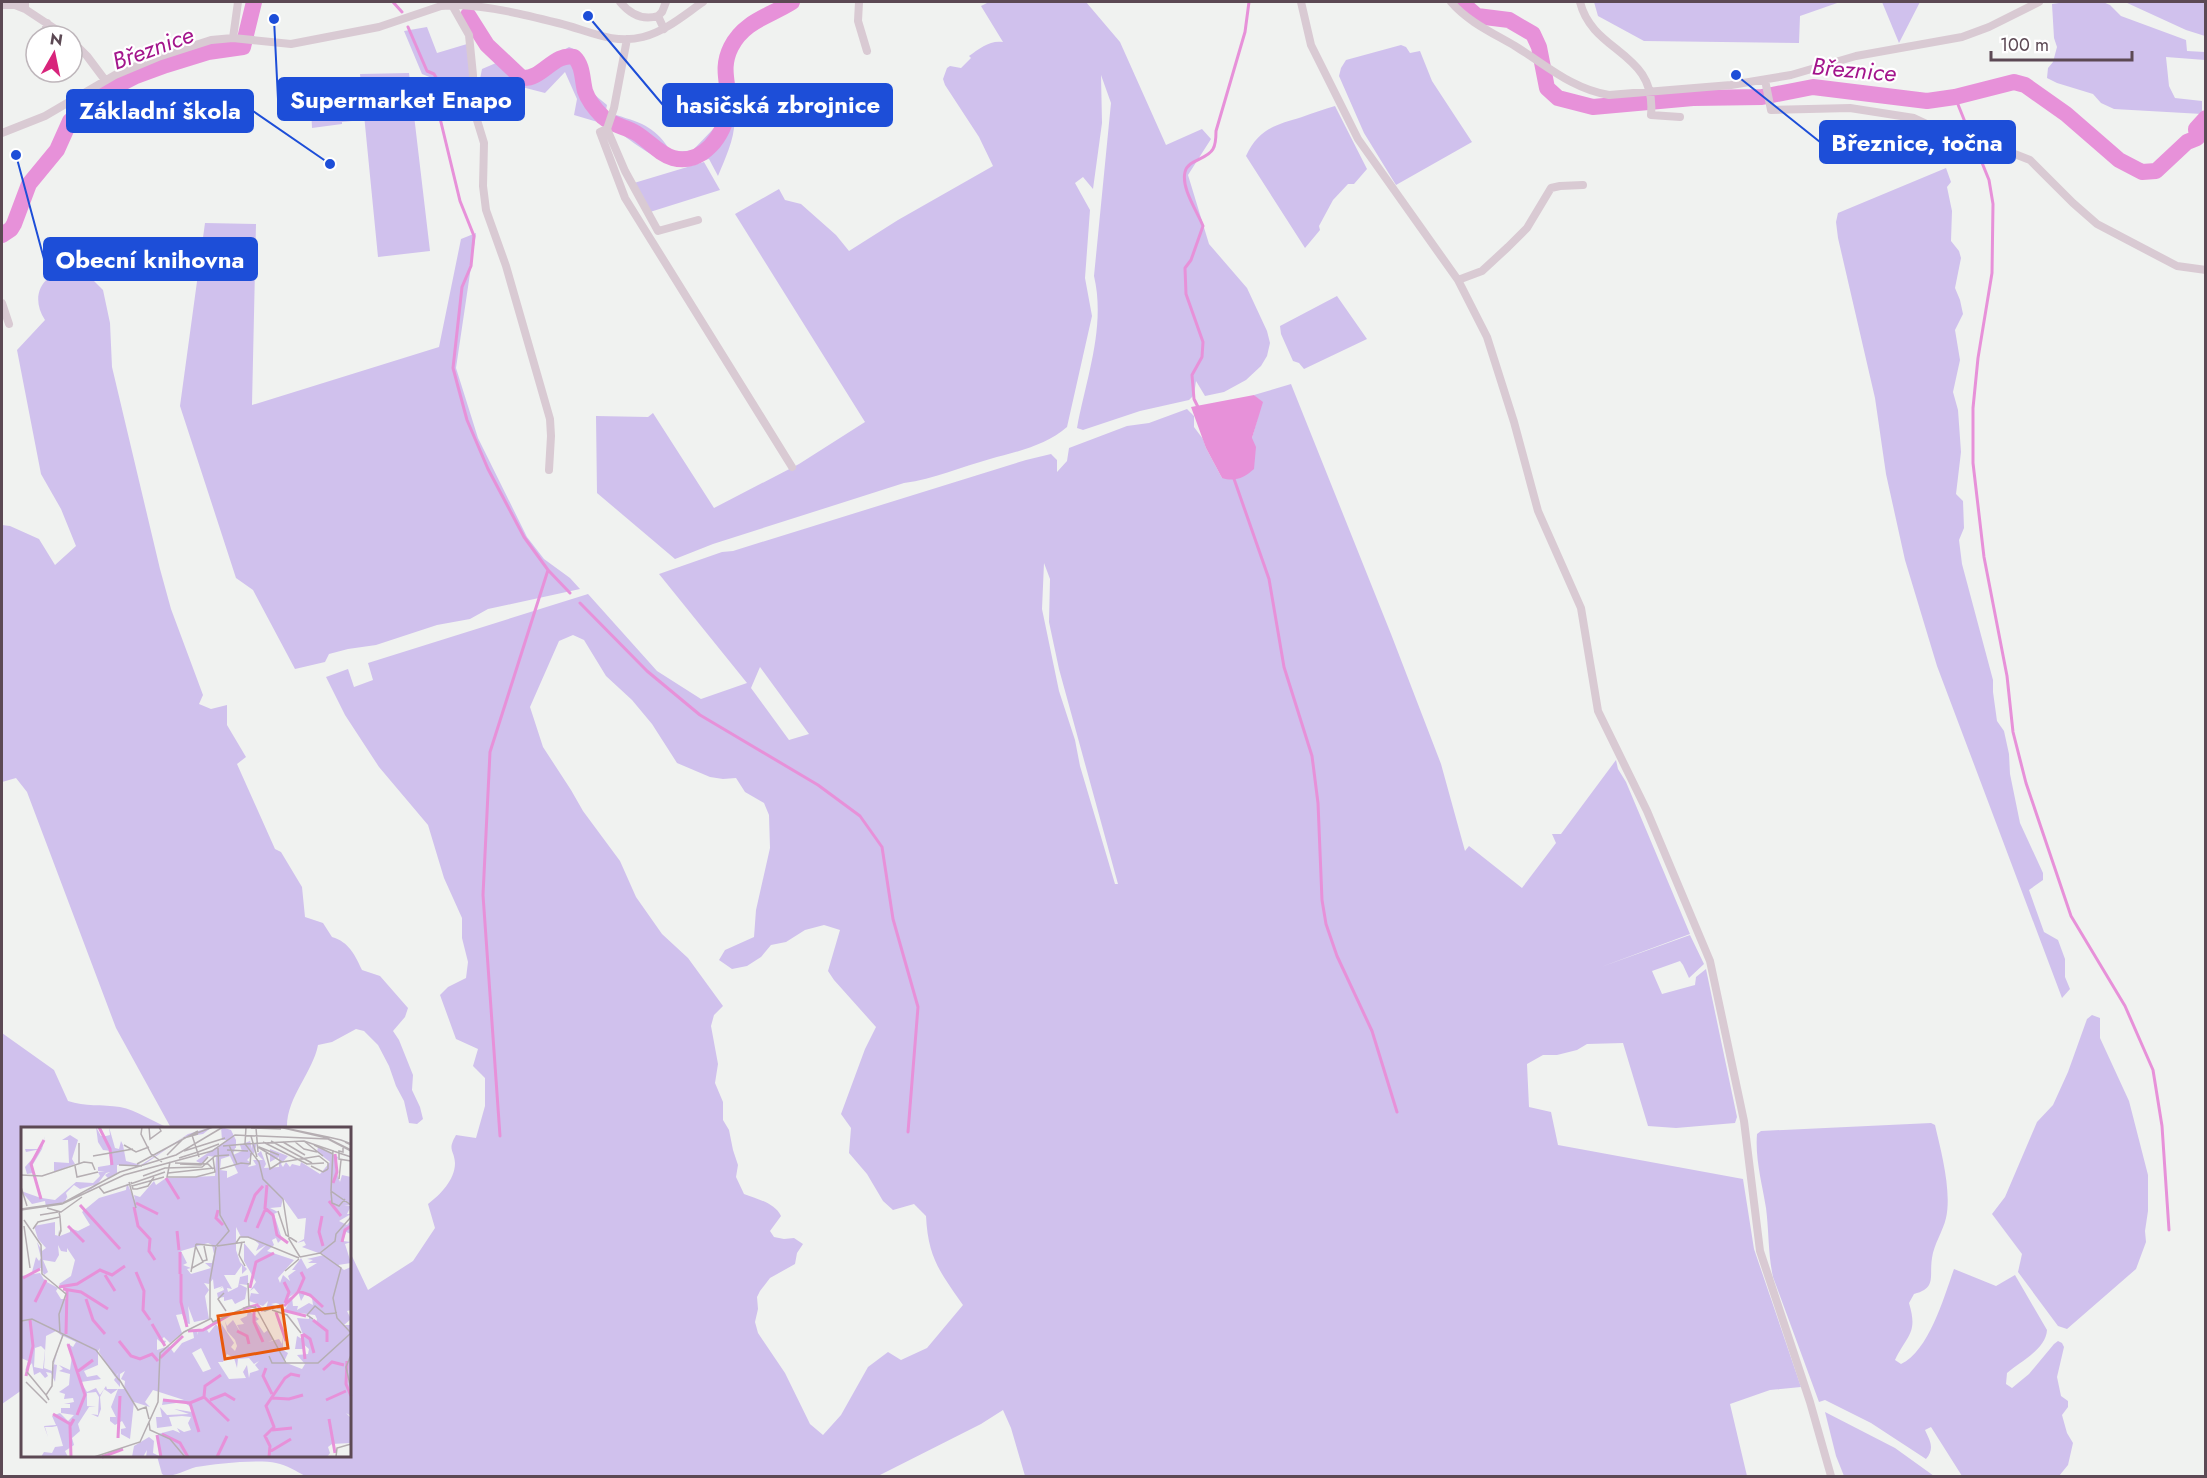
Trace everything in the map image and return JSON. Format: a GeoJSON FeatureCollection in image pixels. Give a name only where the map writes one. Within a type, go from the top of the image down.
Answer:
{"type":"FeatureCollection","features":[{"type":"Feature","properties":{"kind":"street"},"geometry":{"type":"LineString","coordinates":[[236,38],[238,2]]}},
{"type":"Feature","properties":{"kind":"street"},"geometry":{"type":"LineString","coordinates":[[620,2],[640,17],[650,18],[658,16],[666,2]]}},
{"type":"Feature","properties":{"kind":"street"},"geometry":{"type":"LineString","coordinates":[[2,133],[45,116],[105,80],[158,57],[219,38],[283,44],[300,42],[385,26],[435,8],[465,5],[564,25],[598,35],[627,39],[650,35],[664,29],[703,2]]}},
{"type":"Feature","properties":{"kind":"street"},"geometry":{"type":"LineString","coordinates":[[859,2],[858,21],[867,51]]}},
{"type":"Feature","properties":{"kind":"street"},"geometry":{"type":"LineString","coordinates":[[1300,2],[1311,45],[1358,139],[1458,280],[1487,336],[1514,422],[1538,511],[1581,608],[1598,711],[1647,811],[1710,961],[1744,1125],[1760,1251],[1810,1402],[1831,1476]]}},
{"type":"Feature","properties":{"kind":"street"},"geometry":{"type":"LineString","coordinates":[[1451,2],[1472,21],[1576,85],[1598,93],[1651,95],[1765,80],[1856,56],[1962,37],[1996,24],[2039,2]]}},
{"type":"Feature","properties":{"kind":"street"},"geometry":{"type":"LineString","coordinates":[[1580,2],[1583,15],[1607,43],[1644,74],[1651,95],[1651,115],[1680,117]]}},
{"type":"Feature","properties":{"kind":"street"},"geometry":{"type":"LineString","coordinates":[[2,5],[25,5],[49,24]]}},
{"type":"Feature","properties":{"kind":"street"},"geometry":{"type":"LineString","coordinates":[[452,5],[470,36],[473,107],[484,138],[483,186],[486,210],[506,266],[550,419],[549,470]]}},
{"type":"Feature","properties":{"kind":"street"},"geometry":{"type":"LineString","coordinates":[[658,16],[664,29]]}},
{"type":"Feature","properties":{"kind":"street"},"geometry":{"type":"LineString","coordinates":[[627,39],[612,113],[607,127],[600,132],[624,198],[792,467]]}},
{"type":"Feature","properties":{"kind":"street"},"geometry":{"type":"LineString","coordinates":[[84,58],[105,80]]}},
{"type":"Feature","properties":{"kind":"street"},"geometry":{"type":"LineString","coordinates":[[1765,80],[1771,110],[1850,108],[1914,118],[1944,132],[2014,153],[2030,160],[2097,224],[2177,266],[2205,270]]}},
{"type":"Feature","properties":{"kind":"street"},"geometry":{"type":"LineString","coordinates":[[607,127],[619,159],[658,231],[698,220]]}},
{"type":"Feature","properties":{"kind":"street"},"geometry":{"type":"LineString","coordinates":[[1458,280],[1482,271],[1508,247],[1527,228],[1551,188],[1582,185]]}},
{"type":"Feature","properties":{"kind":"street"},"geometry":{"type":"LineString","coordinates":[[2,303],[9,324]]}},
{"type":"Feature","properties":{"kind":"shaded area"},"geometry":{"type":"Polygon","coordinates":[[[989,2],[1086,2],[1120,42],[1166,145],[1202,129],[1211,139],[1188,175],[1209,244],[1247,288],[1267,331],[1270,343],[1267,356],[1261,366],[1246,380],[1224,392],[1205,396],[1196,381],[1194,395],[1189,400],[1140,411],[1083,430],[1077,428],[1093,353],[1098,314],[1094,276],[1111,103],[1101,75],[1102,123],[1093,189],[1083,177],[1075,183],[1090,210],[1085,278],[1092,316],[1067,427],[1050,439],[1031,447],[937,476],[904,483],[713,544],[675,559],[597,493],[596,416],[648,417],[653,413],[714,508],[799,464],[865,422],[735,214],[779,189],[785,200],[801,204],[836,235],[849,251],[993,166],[979,137],[943,79],[950,66],[961,68],[971,58],[969,56],[989,43],[1003,42],[981,6],[989,2]]]}},
{"type":"Feature","properties":{"kind":"shaded area"},"geometry":{"type":"Polygon","coordinates":[[[1594,2],[1840,2],[1800,16],[1799,43],[1644,41],[1598,16],[1594,2]]]}},
{"type":"Feature","properties":{"kind":"shaded area"},"geometry":{"type":"Polygon","coordinates":[[[1882,2],[1920,2],[1899,43],[1882,2]]]}},
{"type":"Feature","properties":{"kind":"shaded area"},"geometry":{"type":"Polygon","coordinates":[[[2103,2],[2110,5],[2121,16],[2186,40],[2187,51],[2205,52],[2205,60],[2166,57],[2169,86],[2175,98],[2202,101],[2202,114],[2114,109],[2101,103],[2093,94],[2047,78],[2048,68],[2053,62],[2057,47],[2054,38],[2052,4],[2103,2]]]}},
{"type":"Feature","properties":{"kind":"shaded area"},"geometry":{"type":"Polygon","coordinates":[[[2125,2],[2205,2],[2205,36],[2186,30],[2125,2]]]}},
{"type":"Feature","properties":{"kind":"shaded area"},"geometry":{"type":"Polygon","coordinates":[[[427,27],[437,53],[467,44],[472,93],[464,112],[444,114],[442,82],[422,74],[404,31],[427,27]]]}},
{"type":"Feature","properties":{"kind":"shaded area"},"geometry":{"type":"Polygon","coordinates":[[[482,32],[498,52],[526,72],[569,47],[576,50],[584,59],[588,70],[590,91],[607,105],[604,120],[601,123],[574,115],[577,99],[565,72],[545,93],[518,86],[487,97],[479,84],[482,69],[496,63],[477,43],[482,32]]]}},
{"type":"Feature","properties":{"kind":"shaded area"},"geometry":{"type":"Polygon","coordinates":[[[1401,45],[1406,47],[1410,53],[1420,51],[1432,81],[1472,142],[1396,185],[1364,133],[1339,76],[1346,60],[1401,45]]]}},
{"type":"Feature","properties":{"kind":"shaded area"},"geometry":{"type":"Polygon","coordinates":[[[409,73],[430,251],[378,257],[360,74],[409,73]]]}},
{"type":"Feature","properties":{"kind":"shaded area"},"geometry":{"type":"Polygon","coordinates":[[[350,102],[352,121],[312,128],[311,108],[350,102]]]}},
{"type":"Feature","properties":{"kind":"shaded area"},"geometry":{"type":"Polygon","coordinates":[[[1335,106],[1367,169],[1354,184],[1348,184],[1333,200],[1319,226],[1320,230],[1305,248],[1246,156],[1257,139],[1269,129],[1335,106]]]}},
{"type":"Feature","properties":{"kind":"shaded area"},"geometry":{"type":"Polygon","coordinates":[[[722,107],[733,108],[734,126],[731,143],[718,176],[709,159],[679,164],[667,161],[642,149],[612,127],[616,115],[635,121],[654,132],[672,153],[693,150],[716,126],[722,107]]]}},
{"type":"Feature","properties":{"kind":"shaded area"},"geometry":{"type":"Polygon","coordinates":[[[704,162],[720,190],[650,212],[634,183],[704,162]]]}},
{"type":"Feature","properties":{"kind":"shaded area"},"geometry":{"type":"Polygon","coordinates":[[[1946,168],[1951,182],[1947,187],[1952,211],[1951,241],[1959,251],[1961,258],[1955,288],[1963,314],[1955,330],[1960,360],[1953,392],[1958,410],[1961,452],[1956,494],[1963,501],[1964,528],[1959,540],[1962,564],[1993,680],[1997,721],[2004,731],[2020,823],[2043,873],[2043,880],[2029,890],[2044,932],[2058,940],[2065,959],[2065,977],[2070,989],[2062,998],[1937,666],[1905,560],[1886,474],[1875,398],[1838,238],[1836,222],[1838,213],[1946,168]]]}},
{"type":"Feature","properties":{"kind":"shaded area"},"geometry":{"type":"Polygon","coordinates":[[[205,223],[256,224],[252,405],[439,347],[461,239],[476,233],[456,368],[478,438],[527,537],[544,559],[570,578],[580,589],[488,609],[470,619],[437,625],[376,645],[329,654],[325,662],[295,669],[253,590],[236,578],[180,406],[205,223]]]}},
{"type":"Feature","properties":{"kind":"shaded area"},"geometry":{"type":"Polygon","coordinates":[[[73,268],[83,270],[103,290],[110,323],[112,367],[171,609],[203,695],[199,704],[211,709],[227,705],[227,725],[246,757],[237,764],[275,849],[281,852],[302,887],[305,917],[323,923],[332,937],[343,942],[351,950],[362,970],[380,976],[408,1008],[405,1017],[393,1031],[413,1075],[412,1090],[423,1119],[417,1124],[409,1123],[404,1101],[378,1045],[364,1031],[356,1029],[332,1042],[318,1045],[291,1106],[287,1127],[170,1127],[116,1028],[27,792],[16,778],[2,782],[2,525],[10,526],[39,539],[55,565],[76,546],[61,509],[41,474],[17,350],[45,320],[38,301],[42,285],[54,274],[73,268]]]}},
{"type":"Feature","properties":{"kind":"shaded area"},"geometry":{"type":"Polygon","coordinates":[[[1337,296],[1367,339],[1304,369],[1299,363],[1293,361],[1281,334],[1280,326],[1337,296]]]}},
{"type":"Feature","properties":{"kind":"shaded area"},"geometry":{"type":"Polygon","coordinates":[[[1291,384],[1441,764],[1465,851],[1469,846],[1522,888],[1556,843],[1552,834],[1561,834],[1616,760],[1618,769],[1626,782],[1690,934],[1601,967],[1690,935],[1704,964],[1689,978],[1680,961],[1652,971],[1662,994],[1695,985],[1696,977],[1706,969],[1737,1117],[1735,1123],[1676,1128],[1648,1126],[1623,1043],[1587,1044],[1577,1050],[1557,1055],[1543,1055],[1527,1064],[1529,1107],[1551,1112],[1558,1145],[1743,1179],[1754,1249],[1801,1387],[1770,1390],[1730,1404],[1747,1476],[1025,1476],[1011,1428],[1003,1410],[981,1424],[878,1476],[305,1476],[291,1468],[268,1462],[236,1462],[196,1467],[173,1475],[162,1474],[157,1457],[351,1457],[351,1254],[368,1290],[413,1261],[435,1228],[428,1204],[442,1192],[450,1181],[455,1163],[451,1147],[453,1140],[456,1135],[476,1138],[485,1106],[485,1078],[473,1066],[478,1049],[456,1039],[440,995],[448,987],[466,978],[468,962],[462,938],[462,918],[444,878],[428,825],[379,767],[345,715],[326,677],[348,669],[354,687],[373,680],[368,663],[588,594],[657,671],[701,699],[747,683],[659,574],[722,552],[733,551],[1026,460],[1051,454],[1057,460],[1057,472],[1067,461],[1069,448],[1127,426],[1149,423],[1187,409],[1194,416],[1194,427],[1203,439],[1222,478],[1252,438],[1262,402],[1254,395],[1291,384]],[[1044,563],[1042,609],[1059,691],[1115,884],[1118,884],[1059,669],[1049,622],[1050,579],[1044,563]],[[573,635],[559,641],[530,707],[543,747],[583,811],[620,861],[636,897],[662,934],[688,958],[723,1006],[714,1015],[711,1026],[718,1064],[715,1083],[723,1102],[723,1120],[729,1130],[738,1165],[736,1177],[744,1194],[765,1202],[775,1208],[781,1216],[770,1231],[774,1237],[794,1238],[803,1244],[797,1253],[795,1264],[770,1278],[760,1291],[757,1297],[758,1309],[755,1322],[758,1333],[785,1373],[810,1424],[823,1435],[841,1415],[868,1367],[888,1352],[901,1360],[927,1348],[963,1305],[937,1264],[929,1243],[926,1216],[914,1204],[893,1210],[883,1201],[867,1174],[849,1153],[851,1128],[841,1114],[865,1049],[876,1027],[828,971],[840,930],[824,925],[805,930],[786,942],[771,945],[761,957],[747,966],[732,969],[719,960],[725,950],[754,937],[756,910],[770,848],[769,815],[764,803],[745,792],[736,778],[710,777],[677,763],[652,724],[632,700],[606,676],[584,640],[573,635]],[[760,667],[751,688],[789,740],[809,734],[760,667]]]}},
{"type":"Feature","properties":{"kind":"shaded area"},"geometry":{"type":"Polygon","coordinates":[[[1254,395],[1263,402],[1252,438],[1256,447],[1254,469],[1239,478],[1231,480],[1222,478],[1206,448],[1191,407],[1254,395]]]}},
{"type":"Feature","properties":{"kind":"shaded area"},"geometry":{"type":"Polygon","coordinates":[[[2092,1015],[2100,1018],[2100,1038],[2129,1101],[2148,1175],[2146,1242],[2136,1269],[2067,1329],[2058,1326],[2018,1272],[2022,1254],[1992,1214],[2005,1197],[2037,1122],[2053,1105],[2068,1072],[2087,1019],[2092,1015]]]}},
{"type":"Feature","properties":{"kind":"shaded area"},"geometry":{"type":"Polygon","coordinates":[[[2,1033],[54,1070],[68,1101],[126,1109],[167,1127],[21,1127],[21,1391],[2,1404],[2,1033]]]}},
{"type":"Feature","properties":{"kind":"shaded area"},"geometry":{"type":"Polygon","coordinates":[[[1931,1123],[1935,1125],[1945,1171],[1948,1196],[1946,1218],[1933,1253],[1929,1285],[1921,1292],[1914,1294],[1909,1303],[1912,1327],[1895,1360],[1901,1364],[1920,1348],[1934,1322],[1954,1269],[1996,1286],[2015,1275],[2047,1330],[2046,1337],[2037,1349],[2007,1373],[2006,1384],[2012,1388],[2029,1374],[2058,1341],[2064,1347],[2057,1377],[2061,1396],[2068,1401],[2068,1407],[2062,1415],[2067,1433],[2073,1443],[2068,1465],[2059,1476],[1962,1476],[1931,1427],[1925,1430],[1931,1448],[1926,1459],[1871,1423],[1825,1400],[1819,1402],[1773,1277],[1766,1208],[1758,1162],[1757,1134],[1761,1131],[1931,1123]]]}},
{"type":"Feature","properties":{"kind":"shaded area"},"geometry":{"type":"Polygon","coordinates":[[[1825,1412],[1895,1448],[1934,1476],[1844,1476],[1836,1456],[1825,1412]]]}},
{"type":"Feature","properties":{"kind":"waterway","name":"Březnice"},"geometry":{"type":"LineString","coordinates":[[2,235],[14,224],[29,184],[57,150],[70,121],[101,94],[136,76],[208,52],[243,47],[254,2]]}},
{"type":"Feature","properties":{"kind":"waterway"},"geometry":{"type":"LineString","coordinates":[[393,2],[402,12]]}},
{"type":"Feature","properties":{"kind":"waterway","name":"Březnice"},"geometry":{"type":"LineString","coordinates":[[468,15],[487,45],[522,78],[536,75],[560,58],[574,57],[581,68],[586,94],[603,117],[636,133],[668,156],[684,159],[702,153],[717,138],[722,129],[728,109],[726,64],[736,38],[750,25],[792,2]]}},
{"type":"Feature","properties":{"kind":"waterway"},"geometry":{"type":"LineString","coordinates":[[1198,407],[1194,399],[1192,375],[1202,357],[1203,342],[1186,294],[1185,268],[1191,260],[1203,226],[1187,192],[1184,178],[1190,164],[1210,153],[1214,147],[1216,131],[1245,32],[1249,2]]}},
{"type":"Feature","properties":{"kind":"waterway","name":"Březnice"},"geometry":{"type":"LineString","coordinates":[[1461,2],[1477,16],[1509,20],[1533,34],[1539,47],[1547,88],[1558,98],[1593,107],[1693,98],[1762,97],[1813,87],[1927,101],[1955,97],[2014,82],[2025,85],[2066,114],[2119,160],[2142,172],[2156,171],[2187,142],[2197,138],[2196,129],[2206,118]]}},
{"type":"Feature","properties":{"kind":"waterway"},"geometry":{"type":"LineString","coordinates":[[408,27],[427,71],[434,74],[438,81],[439,114],[460,201],[474,236],[471,266],[462,287],[453,368],[467,420],[488,469],[524,537],[548,570],[570,593]]}},
{"type":"Feature","properties":{"kind":"waterway"},"geometry":{"type":"LineString","coordinates":[[1955,97],[1971,137]]}},
{"type":"Feature","properties":{"kind":"waterway"},"geometry":{"type":"LineString","coordinates":[[2197,138],[2206,141]]}},
{"type":"Feature","properties":{"kind":"waterway"},"geometry":{"type":"LineString","coordinates":[[1974,143],[1989,180],[1993,204],[1992,273],[1978,358],[1973,408],[1973,463],[1984,557],[2007,676],[2013,732],[2026,783],[2071,916],[2125,1006],[2153,1070],[2162,1126],[2169,1230]]}},
{"type":"Feature","properties":{"kind":"waterway"},"geometry":{"type":"LineString","coordinates":[[1233,476],[1269,579],[1284,667],[1312,756],[1318,803],[1322,900],[1326,924],[1337,956],[1372,1031],[1397,1112]]}},
{"type":"Feature","properties":{"kind":"waterway"},"geometry":{"type":"LineString","coordinates":[[500,1136],[483,895],[490,752],[548,570]]}},
{"type":"Feature","properties":{"kind":"waterway"},"geometry":{"type":"LineString","coordinates":[[580,603],[647,671],[700,715],[818,785],[860,816],[882,847],[893,919],[918,1007],[908,1132]]}},
{"type":"Feature","properties":{"kind":"place","name":"hasičská zbrojnice"},"geometry":{"type":"Point","coordinates":[588,16]}},
{"type":"Feature","properties":{"kind":"place","name":"Supermarket Enapo"},"geometry":{"type":"Point","coordinates":[274,19]}},
{"type":"Feature","properties":{"kind":"place","name":"Březnice, točna"},"geometry":{"type":"Point","coordinates":[1736,75]}},
{"type":"Feature","properties":{"kind":"place","name":"Obecní knihovna"},"geometry":{"type":"Point","coordinates":[16,155]}},
{"type":"Feature","properties":{"kind":"place","name":"Základní škola"},"geometry":{"type":"Point","coordinates":[330,164]}}]}
